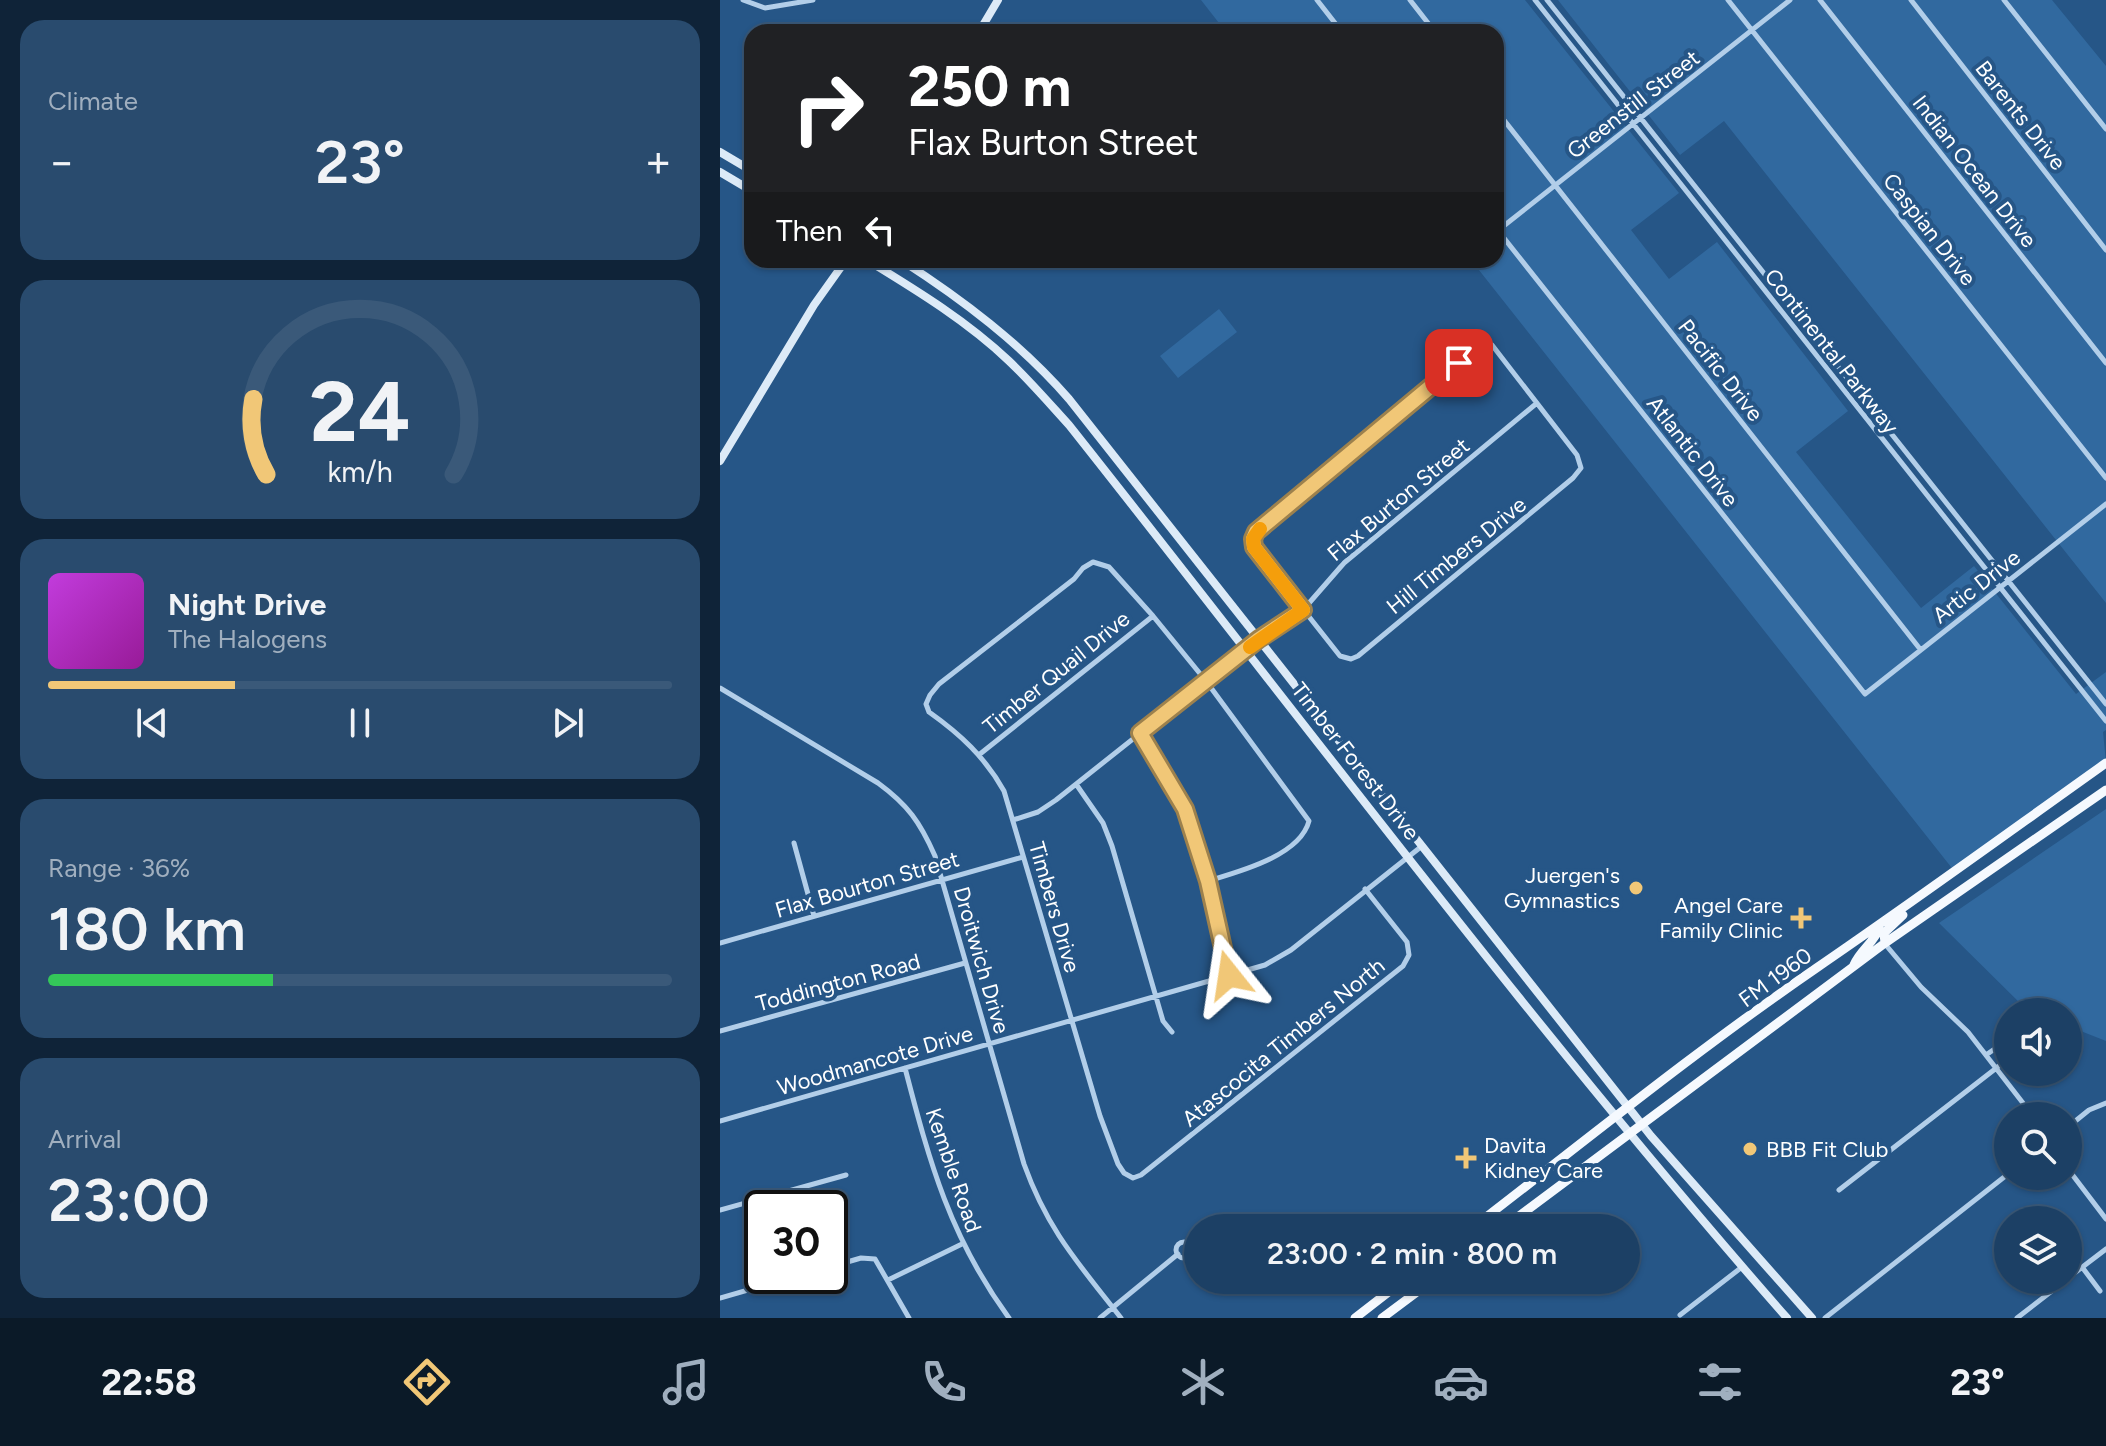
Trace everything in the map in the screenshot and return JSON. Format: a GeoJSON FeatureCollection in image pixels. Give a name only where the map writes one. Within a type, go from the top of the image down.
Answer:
{"type":"FeatureCollection","features":[{"type":"Feature","properties":{"kind":"main road"},"geometry":{"type":"LineString","coordinates":[[984,24],[998,0]]}},
{"type":"Feature","properties":{"kind":"main road"},"geometry":{"type":"LineString","coordinates":[[720,152],[744,166]]}},
{"type":"Feature","properties":{"kind":"main road"},"geometry":{"type":"LineString","coordinates":[[720,172],[744,186]]}},
{"type":"Feature","properties":{"kind":"main road"},"geometry":{"type":"LineString","coordinates":[[720,461],[814,305],[840,268]]}},
{"type":"Feature","properties":{"kind":"main road","name":"Timber Forest Drive"},"geometry":{"type":"LineString","coordinates":[[879,268],[957,318],[1009,360],[1069,425],[1616,1117],[1706,1227],[1787,1318]]}},
{"type":"Feature","properties":{"kind":"main road","name":"Timber Forest Drive"},"geometry":{"type":"LineString","coordinates":[[913,268],[971,307],[1019,347],[1053,382],[1628,1108],[1812,1318]]}},
{"type":"Feature","properties":{"kind":"main road"},"geometry":{"type":"LineString","coordinates":[[1323,748],[1337,737]]}},
{"type":"Feature","properties":{"kind":"main road","name":"FM 1960"},"geometry":{"type":"LineString","coordinates":[[1490,1214],[1814,970],[2106,763]]}},
{"type":"Feature","properties":{"kind":"main road","name":"FM 1960"},"geometry":{"type":"LineString","coordinates":[[1522,1214],[1885,943],[2106,790]]}},
{"type":"Feature","properties":{"kind":"main road"},"geometry":{"type":"LineString","coordinates":[[1885,943],[1884,933],[1900,919],[1905,908]]}},
{"type":"Feature","properties":{"kind":"main road"},"geometry":{"type":"LineString","coordinates":[[1853,968],[1860,952],[1877,935],[1878,924]]}},
{"type":"Feature","properties":{"kind":"main road"},"geometry":{"type":"LineString","coordinates":[[1496,967],[1510,956]]}},
{"type":"Feature","properties":{"kind":"main road"},"geometry":{"type":"LineString","coordinates":[[1539,1021],[1552,1010]]}},
{"type":"Feature","properties":{"kind":"main road"},"geometry":{"type":"LineString","coordinates":[[1706,1227],[1721,1217]]}},
{"type":"Feature","properties":{"kind":"main road"},"geometry":{"type":"LineString","coordinates":[[1355,1318],[1386,1294]]}},
{"type":"Feature","properties":{"kind":"main road"},"geometry":{"type":"LineString","coordinates":[[1382,1318],[1414,1294]]}},
{"type":"Feature","properties":{"kind":"street"},"geometry":{"type":"LineString","coordinates":[[743,0],[765,8],[813,0]]}},
{"type":"Feature","properties":{"kind":"street"},"geometry":{"type":"LineString","coordinates":[[1317,0],[1336,24]]}},
{"type":"Feature","properties":{"kind":"street"},"geometry":{"type":"LineString","coordinates":[[1410,0],[1429,24]]}},
{"type":"Feature","properties":{"kind":"street","name":"Continental Parkway"},"geometry":{"type":"LineString","coordinates":[[1535,0],[2106,721]]}},
{"type":"Feature","properties":{"kind":"street","name":"Continental Parkway"},"geometry":{"type":"LineString","coordinates":[[1547,0],[2106,704]]}},
{"type":"Feature","properties":{"kind":"street","name":"Caspian Drive"},"geometry":{"type":"LineString","coordinates":[[1728,0],[2106,478]]}},
{"type":"Feature","properties":{"kind":"street","name":"Greenstill Street"},"geometry":{"type":"LineString","coordinates":[[1504,224],[1634,126],[1790,0]]}},
{"type":"Feature","properties":{"kind":"street","name":"Indian Ocean Drive"},"geometry":{"type":"LineString","coordinates":[[1820,0],[2106,363]]}},
{"type":"Feature","properties":{"kind":"street","name":"Barents Drive"},"geometry":{"type":"LineString","coordinates":[[1911,0],[2106,250]]}},
{"type":"Feature","properties":{"kind":"street"},"geometry":{"type":"LineString","coordinates":[[2004,0],[2106,129]]}},
{"type":"Feature","properties":{"kind":"street","name":"Pacific Drive"},"geometry":{"type":"LineString","coordinates":[[1504,120],[1920,649]]}},
{"type":"Feature","properties":{"kind":"street","name":"Atlantic Drive"},"geometry":{"type":"LineString","coordinates":[[1504,239],[1865,694]]}},
{"type":"Feature","properties":{"kind":"street"},"geometry":{"type":"LineString","coordinates":[[1303,610],[1254,547],[1256,532],[1481,344],[1493,347],[1537,403]]}},
{"type":"Feature","properties":{"kind":"street","name":"Flax Burton Street"},"geometry":{"type":"LineString","coordinates":[[1013,820],[1043,810],[1259,639],[1303,610],[1344,563],[1537,403]]}},
{"type":"Feature","properties":{"kind":"street","name":"Hill Timbers Drive"},"geometry":{"type":"LineString","coordinates":[[1303,610],[1340,656],[1358,656],[1573,478],[1581,468],[1577,455],[1537,403]]}},
{"type":"Feature","properties":{"kind":"street","name":"Artic Drive"},"geometry":{"type":"LineString","coordinates":[[1865,694],[2106,504]]}},
{"type":"Feature","properties":{"kind":"street","name":"Timbers Drive"},"geometry":{"type":"LineString","coordinates":[[1114,1155],[1004,791],[980,754],[929,712],[926,704],[930,694],[1063,587],[1087,564],[1099,562],[1109,567],[1153,616]]}},
{"type":"Feature","properties":{"kind":"street"},"geometry":{"type":"LineString","coordinates":[[1153,616],[1206,681],[1309,821],[1303,835],[1260,864],[1208,881]]}},
{"type":"Feature","properties":{"kind":"street","name":"Timber Quail Drive"},"geometry":{"type":"LineString","coordinates":[[980,754],[1153,616]]}},
{"type":"Feature","properties":{"kind":"street","name":"Droitwich Drive"},"geometry":{"type":"LineString","coordinates":[[720,688],[850,764],[899,798],[912,811],[928,840],[942,880],[1024,1164],[1040,1207],[1064,1247],[1121,1318]]}},
{"type":"Feature","properties":{"kind":"street"},"geometry":{"type":"LineString","coordinates":[[1140,733],[1185,809],[1208,881],[1229,975]]}},
{"type":"Feature","properties":{"kind":"street"},"geometry":{"type":"LineString","coordinates":[[1076,784],[1103,823],[1112,846],[1155,997],[1163,1021],[1172,1032]]}},
{"type":"Feature","properties":{"kind":"street"},"geometry":{"type":"LineString","coordinates":[[794,843],[814,916]]}},
{"type":"Feature","properties":{"kind":"street","name":"Woodmancote Drive"},"geometry":{"type":"LineString","coordinates":[[720,1121],[1253,969],[1278,959],[1422,846]]}},
{"type":"Feature","properties":{"kind":"street","name":"Flax Bourton Street"},"geometry":{"type":"LineString","coordinates":[[720,943],[1023,857]]}},
{"type":"Feature","properties":{"kind":"street","name":"Atascocita Timbers North"},"geometry":{"type":"LineString","coordinates":[[1114,1155],[1124,1173],[1133,1178],[1141,1175],[1403,966],[1409,955],[1407,942],[1365,889]]}},
{"type":"Feature","properties":{"kind":"street"},"geometry":{"type":"LineString","coordinates":[[1885,943],[1913,979],[1968,1032],[1994,1065]]}},
{"type":"Feature","properties":{"kind":"street","name":"Toddington Road"},"geometry":{"type":"LineString","coordinates":[[720,1031],[965,963]]}},
{"type":"Feature","properties":{"kind":"street"},"geometry":{"type":"LineString","coordinates":[[1986,1055],[1994,1049]]}},
{"type":"Feature","properties":{"kind":"street","name":"Kemble Road"},"geometry":{"type":"LineString","coordinates":[[905,1068],[939,1187],[962,1244],[983,1282],[1009,1318]]}},
{"type":"Feature","properties":{"kind":"street"},"geometry":{"type":"LineString","coordinates":[[1839,1190],[1994,1070]]}},
{"type":"Feature","properties":{"kind":"street"},"geometry":{"type":"LineString","coordinates":[[2010,1086],[2022,1102]]}},
{"type":"Feature","properties":{"kind":"street"},"geometry":{"type":"LineString","coordinates":[[2082,1116],[2106,1103]]}},
{"type":"Feature","properties":{"kind":"street"},"geometry":{"type":"LineString","coordinates":[[720,1210],[846,1175]]}},
{"type":"Feature","properties":{"kind":"street"},"geometry":{"type":"LineString","coordinates":[[1825,1318],[1994,1185]]}},
{"type":"Feature","properties":{"kind":"street"},"geometry":{"type":"LineString","coordinates":[[2082,1187],[2106,1219]]}},
{"type":"Feature","properties":{"kind":"street"},"geometry":{"type":"LineString","coordinates":[[888,1280],[962,1244]]}},
{"type":"Feature","properties":{"kind":"street"},"geometry":{"type":"LineString","coordinates":[[2100,1291],[2082,1267],[2106,1249]]}},
{"type":"Feature","properties":{"kind":"street"},"geometry":{"type":"LineString","coordinates":[[1100,1318],[1178,1254]]}},
{"type":"Feature","properties":{"kind":"street"},"geometry":{"type":"LineString","coordinates":[[848,1262],[869,1257],[880,1265],[909,1318]]}},
{"type":"Feature","properties":{"kind":"street"},"geometry":{"type":"LineString","coordinates":[[1680,1315],[1742,1267]]}},
{"type":"Feature","properties":{"kind":"street"},"geometry":{"type":"LineString","coordinates":[[720,1298],[744,1291]]}},
{"type":"Feature","properties":{"kind":"street"},"geometry":{"type":"LineString","coordinates":[[2017,1318],[2048,1294]]}},
{"type":"Feature","properties":{"kind":"shaded area"},"geometry":{"type":"Polygon","coordinates":[[[1201,0],[1525,0],[1679,193],[1631,230],[1669,279],[1717,242],[1848,411],[1796,452],[1921,608],[1974,566],[2076,694],[2106,672],[2106,730],[2103,732],[2106,762],[1955,872],[1477,268],[1504,268],[1504,24],[1220,24],[1201,0]]]}},
{"type":"Feature","properties":{"kind":"shaded area"},"geometry":{"type":"Polygon","coordinates":[[[1558,0],[2052,0],[2106,66],[2106,603],[1724,121],[1680,155],[1558,0]]]}},
{"type":"Feature","properties":{"kind":"shaded area"},"geometry":{"type":"Polygon","coordinates":[[[1219,309],[1237,332],[1178,378],[1160,356],[1219,309]]]}},
{"type":"Feature","properties":{"kind":"shaded area"},"geometry":{"type":"Polygon","coordinates":[[[2106,809],[2106,1041],[2082,1032],[2082,998],[2015,998],[1939,923],[2106,809]]]}},
{"type":"Feature","properties":{"kind":"slow traffic"},"geometry":{"type":"LineString","coordinates":[[1250,647],[1303,610],[1254,547],[1253,539],[1260,529]]}},
{"type":"Feature","properties":{"kind":"place","name":"Juergen's Gymnastics"},"geometry":{"type":"Point","coordinates":[1636,888]}},
{"type":"Feature","properties":{"kind":"place","name":"Angel Care Family Clinic"},"geometry":{"type":"Point","coordinates":[1801,918]}},
{"type":"Feature","properties":{"kind":"place","name":"BBB Fit Club"},"geometry":{"type":"Point","coordinates":[1750,1149]}},
{"type":"Feature","properties":{"kind":"place","name":"Davita Kidney Care"},"geometry":{"type":"Point","coordinates":[1466,1158]}},
{"type":"Feature","properties":{"kind":"route"},"geometry":{"type":"LineString","coordinates":[[1229,975],[1208,881],[1185,809],[1140,733],[1259,639],[1303,610],[1254,547],[1256,532],[1459,363]]}}]}
